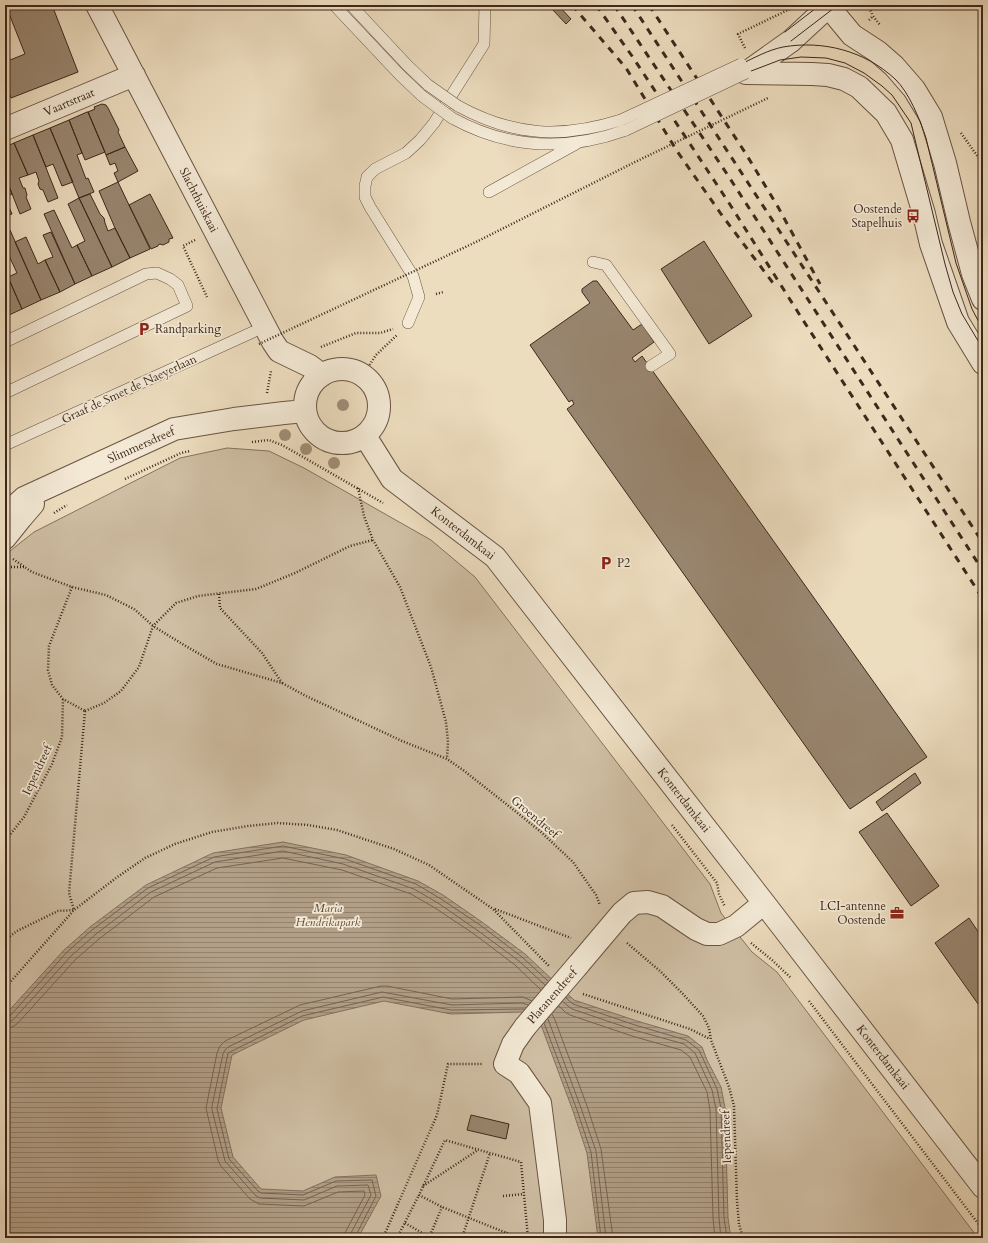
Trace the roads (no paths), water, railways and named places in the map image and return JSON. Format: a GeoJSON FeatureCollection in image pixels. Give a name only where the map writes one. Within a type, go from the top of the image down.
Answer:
{"type":"FeatureCollection","features":[{"type":"Feature","properties":{"kind":"street","name":"Slachthuiskaai"},"geometry":{"type":"LineString","coordinates":[[97,5],[273,342],[279,351],[310,366],[322,375]]}},
{"type":"Feature","properties":{"kind":"street"},"geometry":{"type":"LineString","coordinates":[[743,69],[784,30],[829,6],[852,35],[878,52],[894,66],[914,89],[932,117],[973,274],[983,299]]}},
{"type":"Feature","properties":{"kind":"street"},"geometry":{"type":"LineString","coordinates":[[743,69],[828,75],[859,87],[886,113],[902,140],[924,214],[931,244],[958,322],[983,363]]}},
{"type":"Feature","properties":{"kind":"street","name":"Vaartstraat"},"geometry":{"type":"LineString","coordinates":[[5,129],[134,75]]}},
{"type":"Feature","properties":{"kind":"street"},"geometry":{"type":"LineString","coordinates":[[335,370],[349,370],[363,375],[373,384],[379,398],[379,412],[375,425],[365,436],[345,444],[333,442],[323,438],[314,431],[309,422],[305,403],[307,395],[316,380],[322,375],[335,370]]}},
{"type":"Feature","properties":{"kind":"street","name":"Slimmersdreef"},"geometry":{"type":"LineString","coordinates":[[7,548],[21,518],[51,485],[174,429],[234,419],[306,411]]}},
{"type":"Feature","properties":{"kind":"street","name":"Konterdamkaai"},"geometry":{"type":"LineString","coordinates":[[365,436],[392,479],[495,557],[983,1187]]}},
{"type":"Feature","properties":{"kind":"street"},"geometry":{"type":"LineString","coordinates":[[5,515],[24,498],[51,485]]}},
{"type":"Feature","properties":{"kind":"street","name":"Platanendreef"},"geometry":{"type":"LineString","coordinates":[[555,1238],[555,1220],[540,1103],[520,1073],[505,1064],[512,1044],[612,925],[634,903],[648,902],[662,906],[696,929],[707,934],[719,934],[736,926],[764,903]]}},
{"type":"Feature","properties":{"kind":"lane"},"geometry":{"type":"LineString","coordinates":[[334,5],[399,74],[422,96],[452,118],[469,128],[504,140],[549,144],[580,142],[608,137],[626,130],[743,69]]}},
{"type":"Feature","properties":{"kind":"lane"},"geometry":{"type":"LineString","coordinates":[[351,5],[407,65],[428,85],[458,106],[476,116],[511,128],[542,132],[564,131],[601,126],[621,120]]}},
{"type":"Feature","properties":{"kind":"lane"},"geometry":{"type":"LineString","coordinates":[[408,323],[419,296],[417,288],[413,276],[365,197],[367,177],[375,169],[406,153],[420,140],[434,123],[484,44],[485,5]]}},
{"type":"Feature","properties":{"kind":"lane"},"geometry":{"type":"LineString","coordinates":[[489,192],[621,120],[743,69]]}},
{"type":"Feature","properties":{"kind":"lane"},"geometry":{"type":"LineString","coordinates":[[593,262],[606,265],[670,354],[652,366]]}},
{"type":"Feature","properties":{"kind":"lane"},"geometry":{"type":"LineString","coordinates":[[5,342],[146,274],[157,273],[170,279],[178,285],[187,306],[5,393]]}},
{"type":"Feature","properties":{"kind":"lane","name":"Graaf de Smet de Naeyerlaan"},"geometry":{"type":"LineString","coordinates":[[5,446],[253,332]]}},
{"type":"Feature","properties":{"kind":"water"},"geometry":{"type":"Polygon","coordinates":[[[283,842],[346,855],[418,881],[443,895],[525,954],[574,1000],[688,1036],[702,1047],[721,1087],[725,1108],[728,1218],[731,1238],[598,1238],[587,1153],[541,1025],[522,1012],[451,1014],[384,1001],[304,1020],[232,1055],[221,1108],[233,1157],[261,1189],[303,1191],[335,1177],[376,1175],[381,1196],[358,1238],[5,1238],[5,1015],[64,950],[90,927],[146,885],[213,853],[283,842]]]}},
{"type":"Feature","properties":{"kind":"tram line"},"geometry":{"type":"LineString","coordinates":[[785,32],[820,5]]}},
{"type":"Feature","properties":{"kind":"tram line"},"geometry":{"type":"LineString","coordinates":[[791,41],[838,5]]}},
{"type":"Feature","properties":{"kind":"tram line"},"geometry":{"type":"LineString","coordinates":[[741,64],[777,48],[798,45],[813,45],[843,50],[857,55],[883,69],[895,79],[905,91],[921,123],[926,138],[956,263],[972,309],[983,330]]}},
{"type":"Feature","properties":{"kind":"tram line"},"geometry":{"type":"LineString","coordinates":[[746,73],[780,60],[801,57],[826,58],[845,63],[864,73],[892,95],[911,123],[953,292],[962,314],[983,349]]}},
{"type":"Feature","properties":{"kind":"railway"},"geometry":{"type":"LineString","coordinates":[[572,5],[626,68],[677,151],[721,214],[773,283]]}},
{"type":"Feature","properties":{"kind":"railway"},"geometry":{"type":"LineString","coordinates":[[596,5],[632,56],[729,203],[983,599]]}},
{"type":"Feature","properties":{"kind":"railway"},"geometry":{"type":"LineString","coordinates":[[614,5],[729,177],[983,571]]}},
{"type":"Feature","properties":{"kind":"railway"},"geometry":{"type":"LineString","coordinates":[[632,5],[983,543]]}},
{"type":"Feature","properties":{"kind":"railway"},"geometry":{"type":"LineString","coordinates":[[649,5],[746,154],[778,207],[820,284]]}},
{"type":"Feature","properties":{"kind":"place","name":"Oostende Stapelhuis"},"geometry":{"type":"Point","coordinates":[913,216]}},
{"type":"Feature","properties":{"kind":"place","name":"Randparking"},"geometry":{"type":"Point","coordinates":[144,329]}},
{"type":"Feature","properties":{"kind":"place","name":"P2"},"geometry":{"type":"Point","coordinates":[606,563]}},
{"type":"Feature","properties":{"kind":"place","name":"LCI-antenne Oostende"},"geometry":{"type":"Point","coordinates":[897,913]}},
{"type":"Feature","properties":{"kind":"park label","name":"Maria Hendrikapark"},"geometry":{"type":"Point","coordinates":[328,915]}}]}
